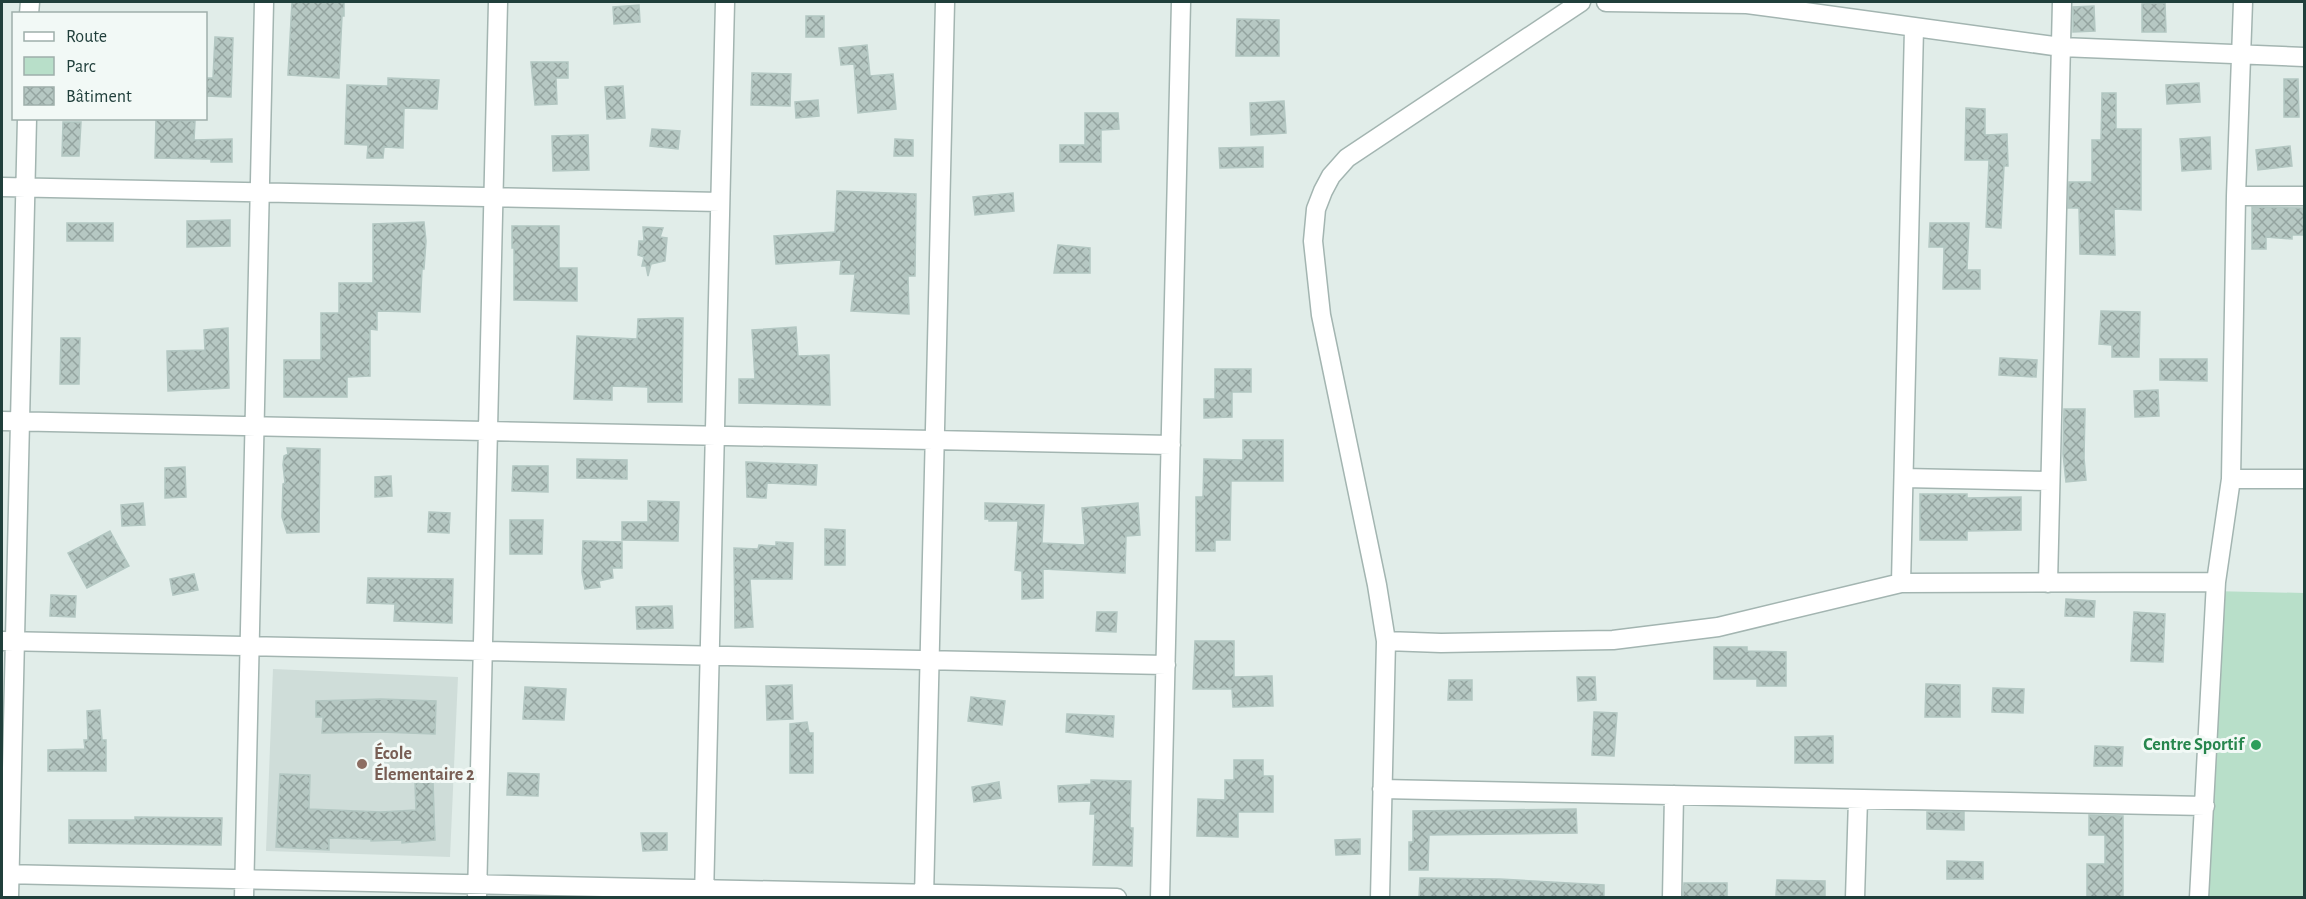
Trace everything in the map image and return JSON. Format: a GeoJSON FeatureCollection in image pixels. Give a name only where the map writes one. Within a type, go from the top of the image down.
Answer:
{"type":"FeatureCollection","features":[{"type":"Feature","properties":{"kind":"street"},"geometry":{"type":"LineString","coordinates":[[244,888],[264,2]]}},
{"type":"Feature","properties":{"kind":"street"},"geometry":{"type":"LineString","coordinates":[[477,891],[498,2]]}},
{"type":"Feature","properties":{"kind":"street"},"geometry":{"type":"LineString","coordinates":[[704,893],[725,2]]}},
{"type":"Feature","properties":{"kind":"street"},"geometry":{"type":"LineString","coordinates":[[924,896],[945,2]]}},
{"type":"Feature","properties":{"kind":"street"},"geometry":{"type":"LineString","coordinates":[[1160,897],[1181,2]]}},
{"type":"Feature","properties":{"kind":"street"},"geometry":{"type":"LineString","coordinates":[[1380,897],[1386,641],[1377,585],[1321,315],[1313,240],[1316,209],[1331,176],[1347,158],[1581,2]]}},
{"type":"Feature","properties":{"kind":"street"},"geometry":{"type":"LineString","coordinates":[[1606,2],[1747,3],[2061,47],[2304,57]]}},
{"type":"Feature","properties":{"kind":"street"},"geometry":{"type":"LineString","coordinates":[[2048,583],[2062,2]]}},
{"type":"Feature","properties":{"kind":"street"},"geometry":{"type":"LineString","coordinates":[[2199,897],[2216,582],[2231,479],[2236,196],[2243,2]]}},
{"type":"Feature","properties":{"kind":"street"},"geometry":{"type":"LineString","coordinates":[[1901,583],[1914,28]]}},
{"type":"Feature","properties":{"kind":"street"},"geometry":{"type":"LineString","coordinates":[[9,897],[5,874],[8,641],[20,422],[27,120]]}},
{"type":"Feature","properties":{"kind":"street"},"geometry":{"type":"LineString","coordinates":[[2,187],[720,202]]}},
{"type":"Feature","properties":{"kind":"street"},"geometry":{"type":"LineString","coordinates":[[2236,196],[2304,196]]}},
{"type":"Feature","properties":{"kind":"street"},"geometry":{"type":"LineString","coordinates":[[2,421],[1171,446]]}},
{"type":"Feature","properties":{"kind":"street"},"geometry":{"type":"LineString","coordinates":[[1904,478],[2050,480]]}},
{"type":"Feature","properties":{"kind":"street"},"geometry":{"type":"LineString","coordinates":[[2231,479],[2304,479]]}},
{"type":"Feature","properties":{"kind":"street"},"geometry":{"type":"LineString","coordinates":[[1386,641],[1441,643],[1613,640],[1718,627],[1901,583],[2216,582]]}},
{"type":"Feature","properties":{"kind":"street"},"geometry":{"type":"LineString","coordinates":[[8,641],[1166,665]]}},
{"type":"Feature","properties":{"kind":"street"},"geometry":{"type":"LineString","coordinates":[[1382,789],[2205,806]]}},
{"type":"Feature","properties":{"kind":"street"},"geometry":{"type":"LineString","coordinates":[[1672,897],[1674,795]]}},
{"type":"Feature","properties":{"kind":"street"},"geometry":{"type":"LineString","coordinates":[[1855,897],[1858,799]]}},
{"type":"Feature","properties":{"kind":"street"},"geometry":{"type":"LineString","coordinates":[[5,874],[244,888],[1117,897]]}},
{"type":"Feature","properties":{"kind":"shaded area","name":"École Élementaire 2"},"geometry":{"type":"Polygon","coordinates":[[[273,669],[458,677],[450,857],[266,851],[273,669]]]}},
{"type":"Feature","properties":{"kind":"green space","name":"Centre Sportif"},"geometry":{"type":"Polygon","coordinates":[[[2211,591],[2304,593],[2304,897],[2205,898],[2211,591]]]}},
{"type":"Feature","properties":{"kind":"building"},"geometry":{"type":"Polygon","coordinates":[[[292,2],[344,2],[339,78],[288,75],[292,2]]]}},
{"type":"Feature","properties":{"kind":"building"},"geometry":{"type":"Polygon","coordinates":[[[2165,3],[2166,32],[2142,32],[2142,4],[2165,3]]]}},
{"type":"Feature","properties":{"kind":"building"},"geometry":{"type":"Polygon","coordinates":[[[639,5],[640,22],[614,24],[613,7],[639,5]]]}},
{"type":"Feature","properties":{"kind":"building"},"geometry":{"type":"Polygon","coordinates":[[[2094,6],[2095,31],[2073,32],[2073,7],[2094,6]]]}},
{"type":"Feature","properties":{"kind":"building"},"geometry":{"type":"Polygon","coordinates":[[[806,16],[824,16],[824,37],[806,37],[806,16]]]}},
{"type":"Feature","properties":{"kind":"building"},"geometry":{"type":"Polygon","coordinates":[[[1237,19],[1279,20],[1279,56],[1236,56],[1237,19]]]}},
{"type":"Feature","properties":{"kind":"building"},"geometry":{"type":"Polygon","coordinates":[[[215,37],[233,38],[231,97],[207,96],[207,78],[213,78],[215,37]]]}},
{"type":"Feature","properties":{"kind":"building"},"geometry":{"type":"Polygon","coordinates":[[[867,45],[870,76],[893,74],[896,109],[858,113],[854,64],[841,65],[839,48],[867,45]]]}},
{"type":"Feature","properties":{"kind":"building"},"geometry":{"type":"Polygon","coordinates":[[[531,62],[568,62],[568,78],[556,78],[557,104],[535,105],[531,62]]]}},
{"type":"Feature","properties":{"kind":"building"},"geometry":{"type":"Polygon","coordinates":[[[752,73],[791,74],[790,106],[751,105],[752,73]]]}},
{"type":"Feature","properties":{"kind":"building"},"geometry":{"type":"Polygon","coordinates":[[[388,78],[439,80],[437,109],[404,108],[403,148],[384,147],[383,158],[367,158],[368,145],[345,144],[347,85],[388,86],[388,78]]]}},
{"type":"Feature","properties":{"kind":"building"},"geometry":{"type":"Polygon","coordinates":[[[2284,79],[2298,79],[2299,117],[2284,117],[2284,79]]]}},
{"type":"Feature","properties":{"kind":"building"},"geometry":{"type":"Polygon","coordinates":[[[2199,83],[2200,102],[2167,104],[2166,85],[2199,83]]]}},
{"type":"Feature","properties":{"kind":"building"},"geometry":{"type":"Polygon","coordinates":[[[623,86],[625,118],[607,119],[605,87],[623,86]]]}},
{"type":"Feature","properties":{"kind":"building"},"geometry":{"type":"Polygon","coordinates":[[[2102,93],[2116,93],[2116,129],[2141,129],[2141,210],[2114,209],[2115,255],[2080,254],[2079,208],[2068,208],[2069,182],[2092,182],[2092,140],[2101,140],[2102,93]]]}},
{"type":"Feature","properties":{"kind":"building"},"geometry":{"type":"Polygon","coordinates":[[[818,100],[819,116],[796,118],[795,102],[818,100]]]}},
{"type":"Feature","properties":{"kind":"building"},"geometry":{"type":"Polygon","coordinates":[[[1284,101],[1286,133],[1251,135],[1250,103],[1284,101]]]}},
{"type":"Feature","properties":{"kind":"building"},"geometry":{"type":"Polygon","coordinates":[[[1966,108],[1985,109],[1985,135],[2007,134],[2008,166],[2004,166],[2001,228],[1986,227],[1989,160],[1965,160],[1966,108]]]}},
{"type":"Feature","properties":{"kind":"building"},"geometry":{"type":"Polygon","coordinates":[[[1085,113],[1118,113],[1119,129],[1101,130],[1101,162],[1060,162],[1060,145],[1085,145],[1085,113]]]}},
{"type":"Feature","properties":{"kind":"building"},"geometry":{"type":"Polygon","coordinates":[[[156,120],[195,121],[194,140],[232,139],[232,162],[211,162],[211,159],[155,158],[156,120]]]}},
{"type":"Feature","properties":{"kind":"building"},"geometry":{"type":"Polygon","coordinates":[[[63,122],[81,122],[79,156],[62,156],[63,122]]]}},
{"type":"Feature","properties":{"kind":"building"},"geometry":{"type":"Polygon","coordinates":[[[652,129],[680,131],[678,149],[650,146],[652,129]]]}},
{"type":"Feature","properties":{"kind":"building"},"geometry":{"type":"Polygon","coordinates":[[[588,135],[589,170],[553,171],[552,136],[588,135]]]}},
{"type":"Feature","properties":{"kind":"building"},"geometry":{"type":"Polygon","coordinates":[[[2210,137],[2211,169],[2182,171],[2180,139],[2210,137]]]}},
{"type":"Feature","properties":{"kind":"building"},"geometry":{"type":"Polygon","coordinates":[[[895,139],[913,140],[913,156],[894,156],[895,139]]]}},
{"type":"Feature","properties":{"kind":"building"},"geometry":{"type":"Polygon","coordinates":[[[2290,146],[2292,166],[2258,170],[2256,150],[2290,146]]]}},
{"type":"Feature","properties":{"kind":"building"},"geometry":{"type":"Polygon","coordinates":[[[1263,147],[1263,167],[1220,168],[1219,148],[1263,147]]]}},
{"type":"Feature","properties":{"kind":"building"},"geometry":{"type":"Polygon","coordinates":[[[837,191],[916,194],[915,276],[908,276],[909,314],[851,311],[855,274],[840,274],[841,260],[776,264],[774,236],[835,232],[837,191]]]}},
{"type":"Feature","properties":{"kind":"building"},"geometry":{"type":"Polygon","coordinates":[[[1013,193],[1014,211],[975,215],[973,197],[1013,193]]]}},
{"type":"Feature","properties":{"kind":"building"},"geometry":{"type":"Polygon","coordinates":[[[2252,207],[2304,208],[2304,235],[2292,235],[2292,239],[2266,237],[2266,249],[2252,249],[2252,207]]]}},
{"type":"Feature","properties":{"kind":"building"},"geometry":{"type":"Polygon","coordinates":[[[230,220],[230,246],[187,247],[187,221],[230,220]]]}},
{"type":"Feature","properties":{"kind":"building"},"geometry":{"type":"Polygon","coordinates":[[[424,222],[426,241],[420,312],[377,311],[377,330],[370,329],[370,376],[347,377],[347,397],[284,397],[284,360],[321,360],[321,313],[339,313],[339,283],[373,283],[373,224],[424,222]]]}},
{"type":"Feature","properties":{"kind":"building"},"geometry":{"type":"Polygon","coordinates":[[[67,223],[113,223],[113,241],[67,241],[67,223]]]}},
{"type":"Feature","properties":{"kind":"building"},"geometry":{"type":"Polygon","coordinates":[[[1930,223],[1969,223],[1967,270],[1980,270],[1980,289],[1943,289],[1944,247],[1929,247],[1930,223]]]}},
{"type":"Feature","properties":{"kind":"building"},"geometry":{"type":"Polygon","coordinates":[[[512,226],[559,226],[559,268],[577,268],[577,301],[514,300],[512,226]]]}},
{"type":"Feature","properties":{"kind":"building"},"geometry":{"type":"Polygon","coordinates":[[[643,227],[663,228],[660,237],[667,238],[665,261],[651,264],[648,276],[646,266],[642,266],[644,257],[638,255],[639,241],[644,241],[643,227]]]}},
{"type":"Feature","properties":{"kind":"building"},"geometry":{"type":"Polygon","coordinates":[[[1058,245],[1090,248],[1090,273],[1054,273],[1058,245]]]}},
{"type":"Feature","properties":{"kind":"building"},"geometry":{"type":"Polygon","coordinates":[[[2101,311],[2140,312],[2139,357],[2112,357],[2112,345],[2099,344],[2101,311]]]}},
{"type":"Feature","properties":{"kind":"building"},"geometry":{"type":"Polygon","coordinates":[[[683,318],[682,402],[648,402],[648,387],[612,386],[612,400],[574,399],[577,336],[637,339],[638,319],[683,318]]]}},
{"type":"Feature","properties":{"kind":"building"},"geometry":{"type":"Polygon","coordinates":[[[796,327],[798,356],[829,355],[830,405],[739,403],[739,379],[755,379],[752,330],[796,327]]]}},
{"type":"Feature","properties":{"kind":"building"},"geometry":{"type":"Polygon","coordinates":[[[228,328],[229,388],[168,391],[167,351],[205,350],[204,330],[228,328]]]}},
{"type":"Feature","properties":{"kind":"building"},"geometry":{"type":"Polygon","coordinates":[[[61,338],[80,338],[79,384],[60,384],[61,338]]]}},
{"type":"Feature","properties":{"kind":"building"},"geometry":{"type":"Polygon","coordinates":[[[2000,358],[2037,360],[2036,377],[1999,375],[2000,358]]]}},
{"type":"Feature","properties":{"kind":"building"},"geometry":{"type":"Polygon","coordinates":[[[2160,359],[2207,359],[2207,381],[2160,380],[2160,359]]]}},
{"type":"Feature","properties":{"kind":"building"},"geometry":{"type":"Polygon","coordinates":[[[1215,369],[1251,369],[1251,392],[1232,392],[1232,417],[1204,418],[1204,399],[1215,399],[1215,369]]]}},
{"type":"Feature","properties":{"kind":"building"},"geometry":{"type":"Polygon","coordinates":[[[2158,390],[2159,416],[2135,417],[2134,391],[2158,390]]]}},
{"type":"Feature","properties":{"kind":"building"},"geometry":{"type":"Polygon","coordinates":[[[2064,409],[2085,409],[2086,480],[2066,482],[2063,454],[2064,409]]]}},
{"type":"Feature","properties":{"kind":"building"},"geometry":{"type":"Polygon","coordinates":[[[1243,440],[1283,440],[1283,481],[1231,481],[1230,540],[1215,540],[1215,551],[1196,551],[1196,497],[1203,497],[1204,459],[1243,460],[1243,440]]]}},
{"type":"Feature","properties":{"kind":"building"},"geometry":{"type":"Polygon","coordinates":[[[287,448],[320,449],[319,532],[287,533],[282,517],[283,484],[285,483],[283,465],[284,456],[288,454],[287,448]]]}},
{"type":"Feature","properties":{"kind":"building"},"geometry":{"type":"Polygon","coordinates":[[[577,459],[627,460],[627,479],[577,478],[577,459]]]}},
{"type":"Feature","properties":{"kind":"building"},"geometry":{"type":"Polygon","coordinates":[[[746,462],[817,465],[816,485],[767,483],[766,498],[747,497],[746,462]]]}},
{"type":"Feature","properties":{"kind":"building"},"geometry":{"type":"Polygon","coordinates":[[[513,466],[548,466],[548,492],[512,491],[513,466]]]}},
{"type":"Feature","properties":{"kind":"building"},"geometry":{"type":"Polygon","coordinates":[[[185,467],[186,497],[165,498],[165,468],[185,467]]]}},
{"type":"Feature","properties":{"kind":"building"},"geometry":{"type":"Polygon","coordinates":[[[391,476],[392,496],[375,497],[375,477],[391,476]]]}},
{"type":"Feature","properties":{"kind":"building"},"geometry":{"type":"Polygon","coordinates":[[[1920,494],[1967,494],[1967,498],[2021,497],[2021,530],[1967,531],[1967,540],[1920,540],[1920,494]]]}},
{"type":"Feature","properties":{"kind":"building"},"geometry":{"type":"Polygon","coordinates":[[[648,501],[679,502],[678,541],[622,540],[622,522],[648,522],[648,501]]]}},
{"type":"Feature","properties":{"kind":"building"},"geometry":{"type":"Polygon","coordinates":[[[143,503],[145,525],[122,526],[121,505],[143,503]]]}},
{"type":"Feature","properties":{"kind":"building"},"geometry":{"type":"Polygon","coordinates":[[[985,503],[1044,505],[1042,543],[1085,545],[1082,508],[1138,503],[1140,535],[1126,536],[1125,573],[1043,569],[1043,598],[1022,599],[1022,571],[1015,570],[1018,521],[985,519],[985,503]]]}},
{"type":"Feature","properties":{"kind":"building"},"geometry":{"type":"Polygon","coordinates":[[[429,512],[450,513],[449,533],[428,532],[429,512]]]}},
{"type":"Feature","properties":{"kind":"building"},"geometry":{"type":"Polygon","coordinates":[[[510,520],[543,520],[542,554],[510,554],[510,520]]]}},
{"type":"Feature","properties":{"kind":"building"},"geometry":{"type":"Polygon","coordinates":[[[825,529],[845,530],[845,565],[825,565],[825,529]]]}},
{"type":"Feature","properties":{"kind":"building"},"geometry":{"type":"Polygon","coordinates":[[[110,531],[129,566],[87,588],[68,553],[110,531]]]}},
{"type":"Feature","properties":{"kind":"building"},"geometry":{"type":"Polygon","coordinates":[[[583,541],[622,542],[622,568],[612,568],[613,578],[599,581],[600,587],[585,589],[582,572],[583,541]]]}},
{"type":"Feature","properties":{"kind":"building"},"geometry":{"type":"Polygon","coordinates":[[[776,542],[793,543],[792,579],[750,579],[753,627],[735,628],[734,548],[758,549],[759,545],[776,546],[776,542]]]}},
{"type":"Feature","properties":{"kind":"building"},"geometry":{"type":"Polygon","coordinates":[[[194,574],[198,590],[173,595],[170,579],[194,574]]]}},
{"type":"Feature","properties":{"kind":"building"},"geometry":{"type":"Polygon","coordinates":[[[368,578],[453,579],[452,623],[394,621],[395,604],[367,603],[368,578]]]}},
{"type":"Feature","properties":{"kind":"building"},"geometry":{"type":"Polygon","coordinates":[[[51,595],[76,596],[75,617],[50,616],[51,595]]]}},
{"type":"Feature","properties":{"kind":"building"},"geometry":{"type":"Polygon","coordinates":[[[2066,599],[2095,601],[2094,617],[2065,616],[2066,599]]]}},
{"type":"Feature","properties":{"kind":"building"},"geometry":{"type":"Polygon","coordinates":[[[672,606],[673,628],[637,629],[636,607],[672,606]]]}},
{"type":"Feature","properties":{"kind":"building"},"geometry":{"type":"Polygon","coordinates":[[[1097,612],[1117,612],[1116,632],[1096,631],[1097,612]]]}},
{"type":"Feature","properties":{"kind":"building"},"geometry":{"type":"Polygon","coordinates":[[[2134,612],[2165,614],[2163,662],[2131,661],[2134,612]]]}},
{"type":"Feature","properties":{"kind":"building"},"geometry":{"type":"Polygon","coordinates":[[[1195,641],[1234,641],[1234,677],[1272,676],[1273,706],[1233,707],[1232,689],[1193,689],[1195,641]]]}},
{"type":"Feature","properties":{"kind":"building"},"geometry":{"type":"Polygon","coordinates":[[[1714,647],[1747,647],[1747,651],[1786,652],[1786,686],[1757,686],[1757,679],[1714,679],[1714,647]]]}},
{"type":"Feature","properties":{"kind":"building"},"geometry":{"type":"Polygon","coordinates":[[[1577,677],[1595,677],[1596,700],[1578,701],[1577,677]]]}},
{"type":"Feature","properties":{"kind":"building"},"geometry":{"type":"Polygon","coordinates":[[[1449,680],[1472,680],[1472,700],[1448,700],[1449,680]]]}},
{"type":"Feature","properties":{"kind":"building"},"geometry":{"type":"Polygon","coordinates":[[[1926,684],[1960,685],[1960,717],[1925,717],[1926,684]]]}},
{"type":"Feature","properties":{"kind":"building"},"geometry":{"type":"Polygon","coordinates":[[[792,685],[793,719],[767,720],[766,686],[792,685]]]}},
{"type":"Feature","properties":{"kind":"building"},"geometry":{"type":"Polygon","coordinates":[[[525,687],[566,689],[564,720],[523,719],[525,687]]]}},
{"type":"Feature","properties":{"kind":"building"},"geometry":{"type":"Polygon","coordinates":[[[1993,688],[2024,689],[2023,713],[1992,712],[1993,688]]]}},
{"type":"Feature","properties":{"kind":"building"},"geometry":{"type":"Polygon","coordinates":[[[971,697],[1005,701],[1002,725],[968,721],[971,697]]]}},
{"type":"Feature","properties":{"kind":"building"},"geometry":{"type":"Polygon","coordinates":[[[381,699],[436,701],[435,734],[322,733],[323,717],[316,717],[316,701],[381,699]]]}},
{"type":"Feature","properties":{"kind":"building"},"geometry":{"type":"Polygon","coordinates":[[[100,710],[102,740],[106,740],[106,771],[48,771],[48,750],[85,749],[84,740],[88,740],[87,711],[100,710]]]}},
{"type":"Feature","properties":{"kind":"building"},"geometry":{"type":"Polygon","coordinates":[[[1594,712],[1617,713],[1614,756],[1592,755],[1594,712]]]}},
{"type":"Feature","properties":{"kind":"building"},"geometry":{"type":"Polygon","coordinates":[[[1067,714],[1114,716],[1113,737],[1066,732],[1067,714]]]}},
{"type":"Feature","properties":{"kind":"building"},"geometry":{"type":"Polygon","coordinates":[[[807,722],[809,733],[813,733],[813,773],[790,773],[790,724],[807,722]]]}},
{"type":"Feature","properties":{"kind":"building"},"geometry":{"type":"Polygon","coordinates":[[[1833,736],[1833,763],[1795,763],[1795,737],[1833,736]]]}},
{"type":"Feature","properties":{"kind":"building"},"geometry":{"type":"Polygon","coordinates":[[[2095,746],[2123,747],[2122,766],[2094,766],[2095,746]]]}},
{"type":"Feature","properties":{"kind":"building"},"geometry":{"type":"Polygon","coordinates":[[[1234,760],[1263,760],[1263,776],[1273,776],[1273,812],[1238,812],[1238,837],[1197,836],[1198,799],[1225,800],[1225,780],[1234,780],[1234,760]]]}},
{"type":"Feature","properties":{"kind":"building"},"geometry":{"type":"Polygon","coordinates":[[[508,773],[539,774],[538,796],[507,795],[508,773]]]}},
{"type":"Feature","properties":{"kind":"building"},"geometry":{"type":"Polygon","coordinates":[[[280,774],[310,775],[309,809],[381,812],[416,810],[415,783],[433,782],[435,840],[402,843],[402,840],[371,841],[371,839],[329,838],[329,850],[276,847],[280,774]]]}},
{"type":"Feature","properties":{"kind":"building"},"geometry":{"type":"Polygon","coordinates":[[[1091,780],[1131,781],[1132,866],[1093,865],[1095,814],[1090,814],[1091,801],[1059,802],[1058,786],[1091,784],[1091,780]]]}},
{"type":"Feature","properties":{"kind":"building"},"geometry":{"type":"Polygon","coordinates":[[[999,782],[1001,798],[974,802],[972,787],[999,782]]]}},
{"type":"Feature","properties":{"kind":"building"},"geometry":{"type":"Polygon","coordinates":[[[1576,809],[1577,833],[1429,835],[1428,870],[1409,870],[1409,842],[1413,842],[1413,811],[1576,809]]]}},
{"type":"Feature","properties":{"kind":"building"},"geometry":{"type":"Polygon","coordinates":[[[1927,812],[1964,812],[1964,830],[1927,829],[1927,812]]]}},
{"type":"Feature","properties":{"kind":"building"},"geometry":{"type":"Polygon","coordinates":[[[2089,815],[2123,816],[2123,897],[2087,897],[2087,864],[2105,864],[2105,835],[2089,835],[2089,815]]]}},
{"type":"Feature","properties":{"kind":"building"},"geometry":{"type":"Polygon","coordinates":[[[135,817],[222,818],[221,845],[69,843],[69,820],[135,820],[135,817]]]}},
{"type":"Feature","properties":{"kind":"building"},"geometry":{"type":"Polygon","coordinates":[[[641,833],[667,833],[667,850],[643,851],[641,833]]]}},
{"type":"Feature","properties":{"kind":"building"},"geometry":{"type":"Polygon","coordinates":[[[1360,839],[1360,854],[1336,855],[1335,840],[1360,839]]]}},
{"type":"Feature","properties":{"kind":"building"},"geometry":{"type":"Polygon","coordinates":[[[1947,861],[1983,862],[1983,879],[1947,879],[1947,861]]]}},
{"type":"Feature","properties":{"kind":"building"},"geometry":{"type":"Polygon","coordinates":[[[1420,878],[1500,879],[1604,885],[1604,897],[1419,897],[1420,878]]]}},
{"type":"Feature","properties":{"kind":"building"},"geometry":{"type":"Polygon","coordinates":[[[1777,880],[1825,881],[1825,896],[1776,895],[1777,880]]]}},
{"type":"Feature","properties":{"kind":"building"},"geometry":{"type":"Polygon","coordinates":[[[1684,883],[1727,883],[1727,897],[1683,897],[1684,883]]]}},
{"type":"Feature","properties":{"kind":"place","name":"Centre Sportif"},"geometry":{"type":"Point","coordinates":[2256,745]}},
{"type":"Feature","properties":{"kind":"place","name":"École Élementaire 2"},"geometry":{"type":"Point","coordinates":[362,764]}}]}
